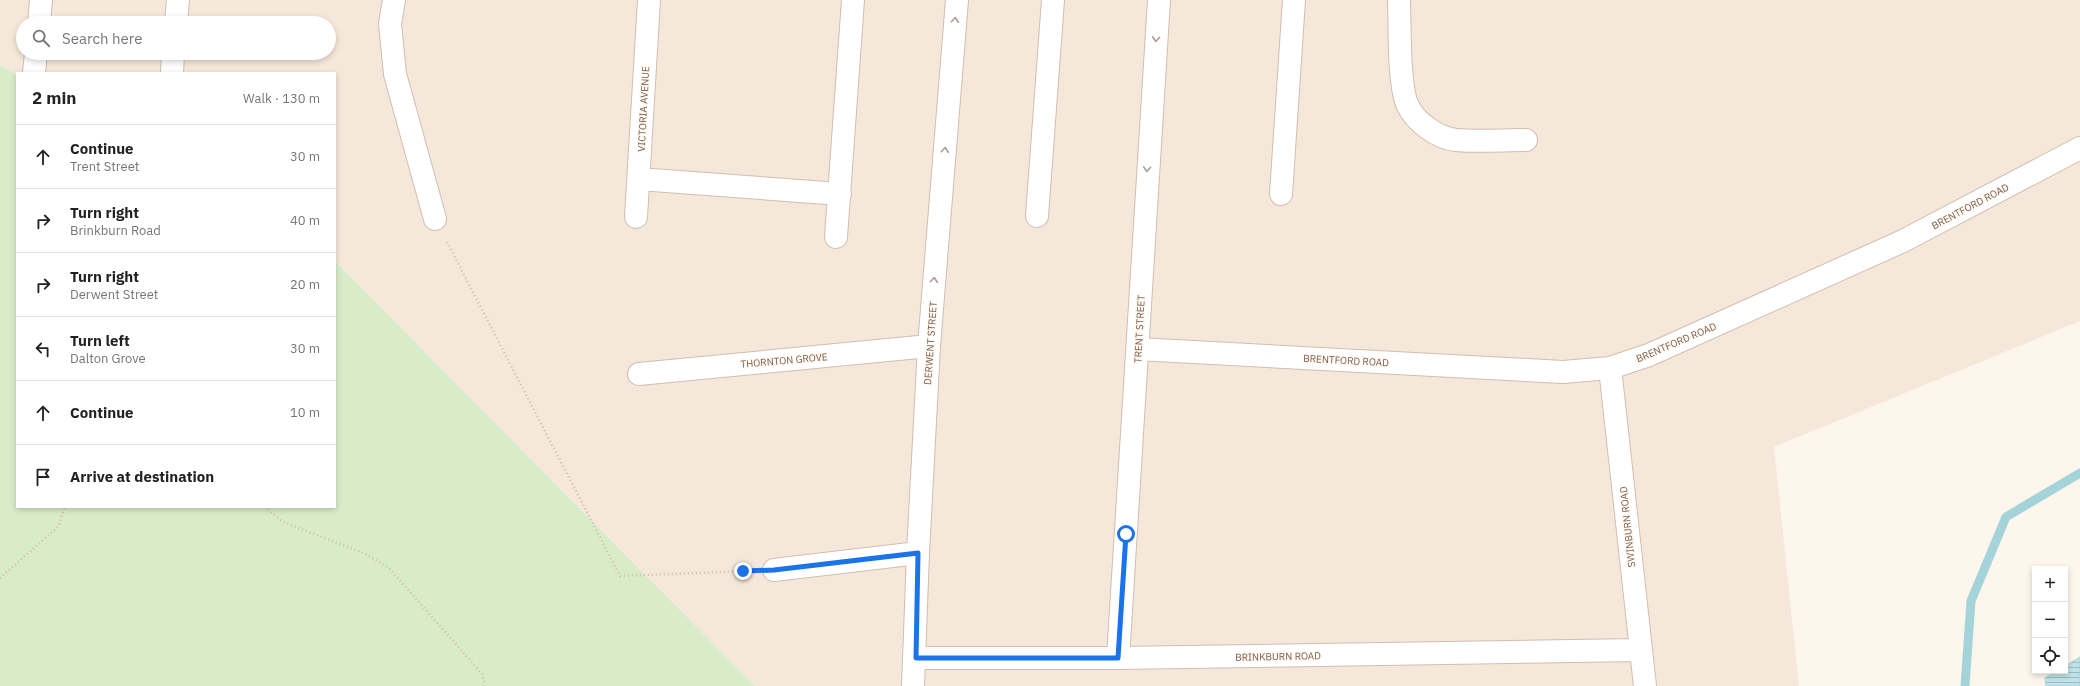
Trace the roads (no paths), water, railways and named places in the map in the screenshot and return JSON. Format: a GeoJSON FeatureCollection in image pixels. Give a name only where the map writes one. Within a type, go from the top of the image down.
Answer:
{"type":"FeatureCollection","features":[{"type":"Feature","properties":{"kind":"street"},"geometry":{"type":"LineString","coordinates":[[40,16],[41,0]]}},
{"type":"Feature","properties":{"kind":"street"},"geometry":{"type":"LineString","coordinates":[[177,16],[178,0]]}},
{"type":"Feature","properties":{"kind":"street"},"geometry":{"type":"LineString","coordinates":[[394,0],[390,24],[395,74],[435,219]]}},
{"type":"Feature","properties":{"kind":"street","name":"VICTORIA AVENUE"},"geometry":{"type":"LineString","coordinates":[[636,218],[649,0]]}},
{"type":"Feature","properties":{"kind":"street"},"geometry":{"type":"LineString","coordinates":[[836,237],[853,0]]}},
{"type":"Feature","properties":{"kind":"street","name":"DERWENT STREET"},"geometry":{"type":"LineString","coordinates":[[914,686],[918,553],[929,346],[957,0]]}},
{"type":"Feature","properties":{"kind":"street"},"geometry":{"type":"LineString","coordinates":[[1037,216],[1053,0]]}},
{"type":"Feature","properties":{"kind":"street","name":"TRENT STREET"},"geometry":{"type":"LineString","coordinates":[[1118,658],[1138,349],[1150,111],[1159,0]]}},
{"type":"Feature","properties":{"kind":"street"},"geometry":{"type":"LineString","coordinates":[[1281,194],[1294,0]]}},
{"type":"Feature","properties":{"kind":"street"},"geometry":{"type":"LineString","coordinates":[[1400,0],[1403,87],[1407,105],[1414,116],[1437,133],[1455,140],[1526,140]]}},
{"type":"Feature","properties":{"kind":"street"},"geometry":{"type":"LineString","coordinates":[[34,72],[35,60]]}},
{"type":"Feature","properties":{"kind":"street"},"geometry":{"type":"LineString","coordinates":[[172,72],[173,60]]}},
{"type":"Feature","properties":{"kind":"street","name":"BRENTFORD ROAD"},"geometry":{"type":"LineString","coordinates":[[1138,349],[1563,372],[1610,368],[1649,355],[1903,240],[2080,148]]}},
{"type":"Feature","properties":{"kind":"street"},"geometry":{"type":"LineString","coordinates":[[639,179],[840,194]]}},
{"type":"Feature","properties":{"kind":"street","name":"THORNTON GROVE"},"geometry":{"type":"LineString","coordinates":[[639,374],[929,346]]}},
{"type":"Feature","properties":{"kind":"street","name":"SWINBURN ROAD"},"geometry":{"type":"LineString","coordinates":[[1610,368],[1639,650],[1645,686]]}},
{"type":"Feature","properties":{"kind":"street"},"geometry":{"type":"LineString","coordinates":[[774,570],[918,553]]}},
{"type":"Feature","properties":{"kind":"street","name":"BRINKBURN ROAD"},"geometry":{"type":"LineString","coordinates":[[916,658],[1118,658],[1639,650]]}},
{"type":"Feature","properties":{"kind":"water"},"geometry":{"type":"Polygon","coordinates":[[[2080,657],[2080,686],[2046,686],[2045,678],[2052,674],[2068,674],[2068,664],[2080,657]]]}},
{"type":"Feature","properties":{"kind":"waterway"},"geometry":{"type":"LineString","coordinates":[[1965,686],[1971,601],[2006,517],[2080,473]]}}]}
